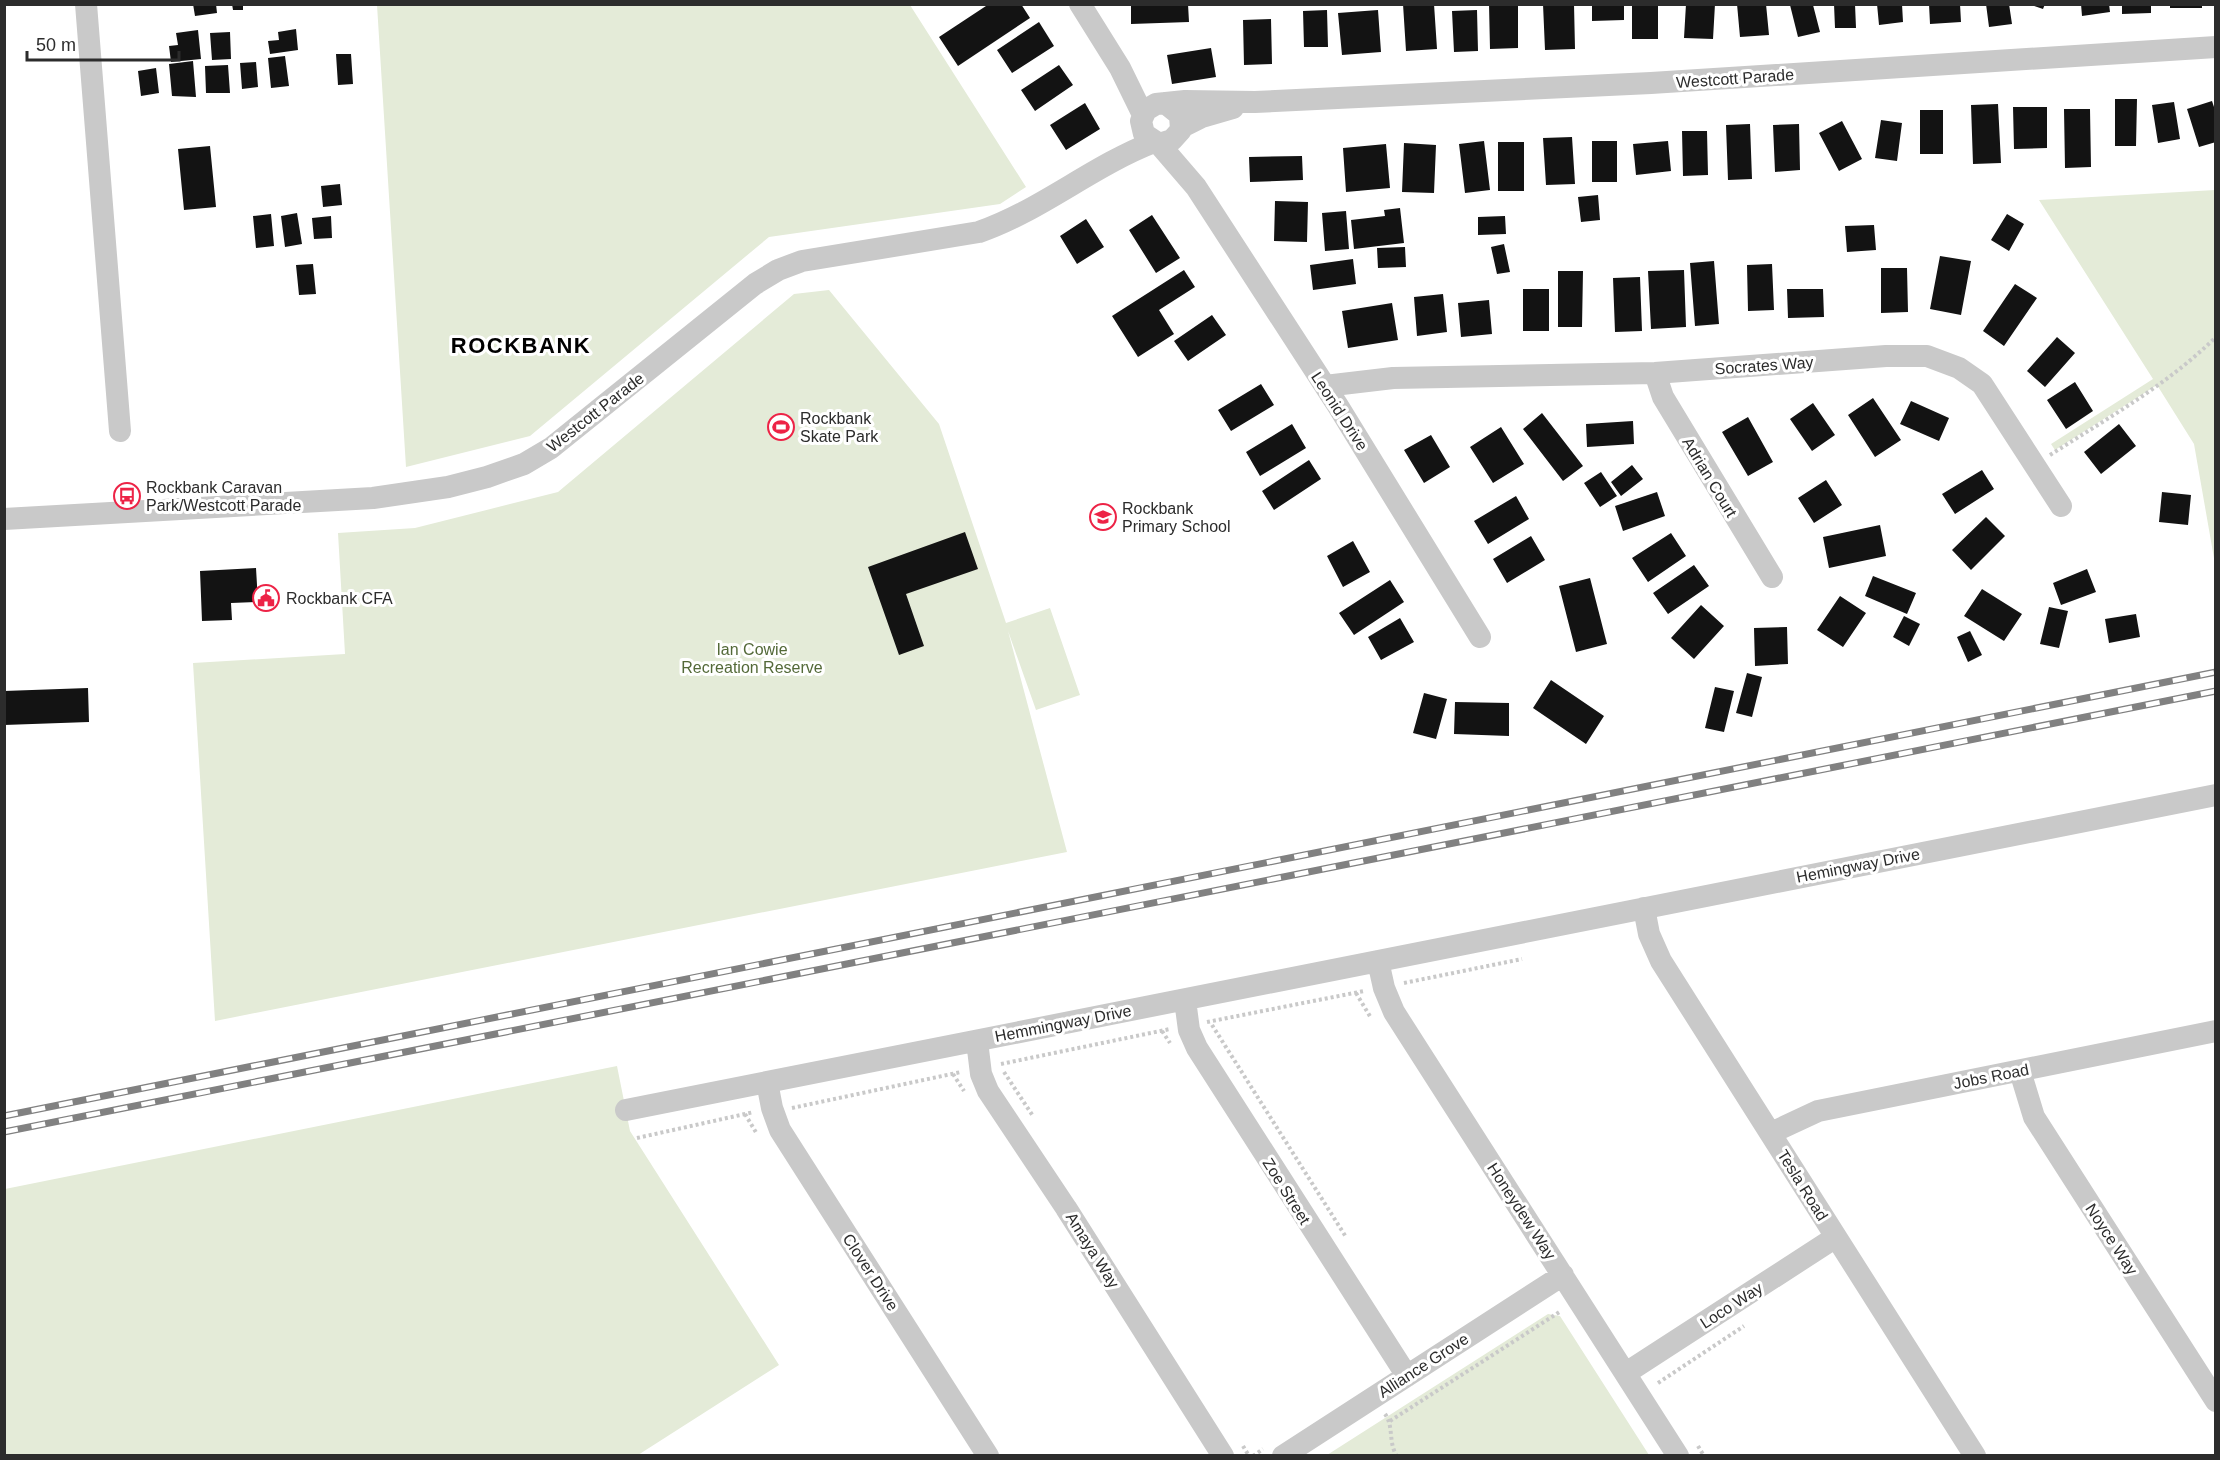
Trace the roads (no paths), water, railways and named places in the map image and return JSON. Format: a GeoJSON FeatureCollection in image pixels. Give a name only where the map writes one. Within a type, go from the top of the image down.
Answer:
{"type":"FeatureCollection","features":[{"type":"Feature","properties":{"kind":"street"},"geometry":{"type":"LineString","coordinates":[[86,4],[120,431]]}},
{"type":"Feature","properties":{"kind":"street"},"geometry":{"type":"LineString","coordinates":[[1080,4],[1120,68],[1142,118],[1144,134],[1156,143],[1172,140],[1181,128],[1180,115],[1120,68]]}},
{"type":"Feature","properties":{"kind":"street","name":"Westcott Parade"},"geometry":{"type":"LineString","coordinates":[[1164,103],[1255,102],[1651,83],[2216,46]]}},
{"type":"Feature","properties":{"kind":"street","name":"Westcott Parade"},"geometry":{"type":"LineString","coordinates":[[1181,128],[1202,117],[1255,102]]}},
{"type":"Feature","properties":{"kind":"street"},"geometry":{"type":"LineString","coordinates":[[1142,118],[1151,106],[1164,103]]}},
{"type":"Feature","properties":{"kind":"street","name":"Westcott Parade"},"geometry":{"type":"LineString","coordinates":[[4,519],[373,498],[448,487],[524,464],[567,436],[729,304],[778,270],[802,261],[979,232],[1006,223],[1041,204],[1101,165],[1134,134],[1142,118]]}},
{"type":"Feature","properties":{"kind":"street","name":"Leonid Drive"},"geometry":{"type":"LineString","coordinates":[[1181,128],[1196,187]]}},
{"type":"Feature","properties":{"kind":"street","name":"Westcott Parade"},"geometry":{"type":"LineString","coordinates":[[1101,165],[1156,143]]}},
{"type":"Feature","properties":{"kind":"street","name":"Leonid Drive"},"geometry":{"type":"LineString","coordinates":[[1156,143],[1196,187],[1338,406],[1480,637]]}},
{"type":"Feature","properties":{"kind":"street","name":"Socrates Way"},"geometry":{"type":"LineString","coordinates":[[1325,386],[1393,378],[1655,373],[1886,356],[1927,356],[1959,368],[1982,384],[2061,506]]}},
{"type":"Feature","properties":{"kind":"street","name":"Adrian Court"},"geometry":{"type":"LineString","coordinates":[[1655,373],[1663,397],[1772,578]]}},
{"type":"Feature","properties":{"kind":"street","name":"Socrates Way"},"geometry":{"type":"LineString","coordinates":[[1338,406],[1353,396],[1388,385],[1393,378]]}},
{"type":"Feature","properties":{"kind":"street","name":"Hemingway Drive"},"geometry":{"type":"LineString","coordinates":[[1500,937],[2216,795]]}},
{"type":"Feature","properties":{"kind":"street","name":"Tesla Road"},"geometry":{"type":"LineString","coordinates":[[1644,908],[1649,934],[1661,961],[1975,1455]]}},
{"type":"Feature","properties":{"kind":"street","name":"Hemmingway Drive"},"geometry":{"type":"LineString","coordinates":[[626,1110],[1500,937]]}},
{"type":"Feature","properties":{"kind":"street","name":"Honeydew Way"},"geometry":{"type":"LineString","coordinates":[[1378,961],[1384,987],[1394,1012],[1678,1455]]}},
{"type":"Feature","properties":{"kind":"street","name":"Zoe Street"},"geometry":{"type":"LineString","coordinates":[[1185,1000],[1199,1023],[1197,1048],[1407,1376]]}},
{"type":"Feature","properties":{"kind":"street","name":"Jobs Road"},"geometry":{"type":"LineString","coordinates":[[1771,1134],[1818,1111],[2216,1031]]}},
{"type":"Feature","properties":{"kind":"street","name":"Amaya Way"},"geometry":{"type":"LineString","coordinates":[[977,1041],[980,1068],[988,1091],[1066,1208],[1223,1455]]}},
{"type":"Feature","properties":{"kind":"street","name":"Noyce Way"},"geometry":{"type":"LineString","coordinates":[[2020,1071],[2034,1117],[2216,1401]]}},
{"type":"Feature","properties":{"kind":"street","name":"Clover Drive"},"geometry":{"type":"LineString","coordinates":[[767,1082],[782,1108],[780,1130],[988,1455]]}},
{"type":"Feature","properties":{"kind":"street","name":"Loco Way"},"geometry":{"type":"LineString","coordinates":[[1626,1373],[1836,1237]]}},
{"type":"Feature","properties":{"kind":"street","name":"Alliance Grove"},"geometry":{"type":"LineString","coordinates":[[1282,1455],[1563,1275]]}},
{"type":"Feature","properties":{"kind":"railway"},"geometry":{"type":"LineString","coordinates":[[4,1116],[2216,672]]}},
{"type":"Feature","properties":{"kind":"railway"},"geometry":{"type":"LineString","coordinates":[[4,1132],[2216,691]]}},
{"type":"Feature","properties":{"kind":"place","name":"Rockbank Skate Park"},"geometry":{"type":"Point","coordinates":[781,427]}},
{"type":"Feature","properties":{"kind":"place","name":"Rockbank Caravan Park/Westcott Parade"},"geometry":{"type":"Point","coordinates":[127,496]}},
{"type":"Feature","properties":{"kind":"place","name":"Rockbank Primary School"},"geometry":{"type":"Point","coordinates":[1103,517]}},
{"type":"Feature","properties":{"kind":"place","name":"Rockbank CFA"},"geometry":{"type":"Point","coordinates":[266,598]}},
{"type":"Feature","properties":{"kind":"district","name":"ROCKBANK"},"geometry":{"type":"Point","coordinates":[521,345]}},
{"type":"Feature","properties":{"kind":"park label","name":"Ian Cowie Recreation Reserve"},"geometry":{"type":"Point","coordinates":[752,658]}}]}
